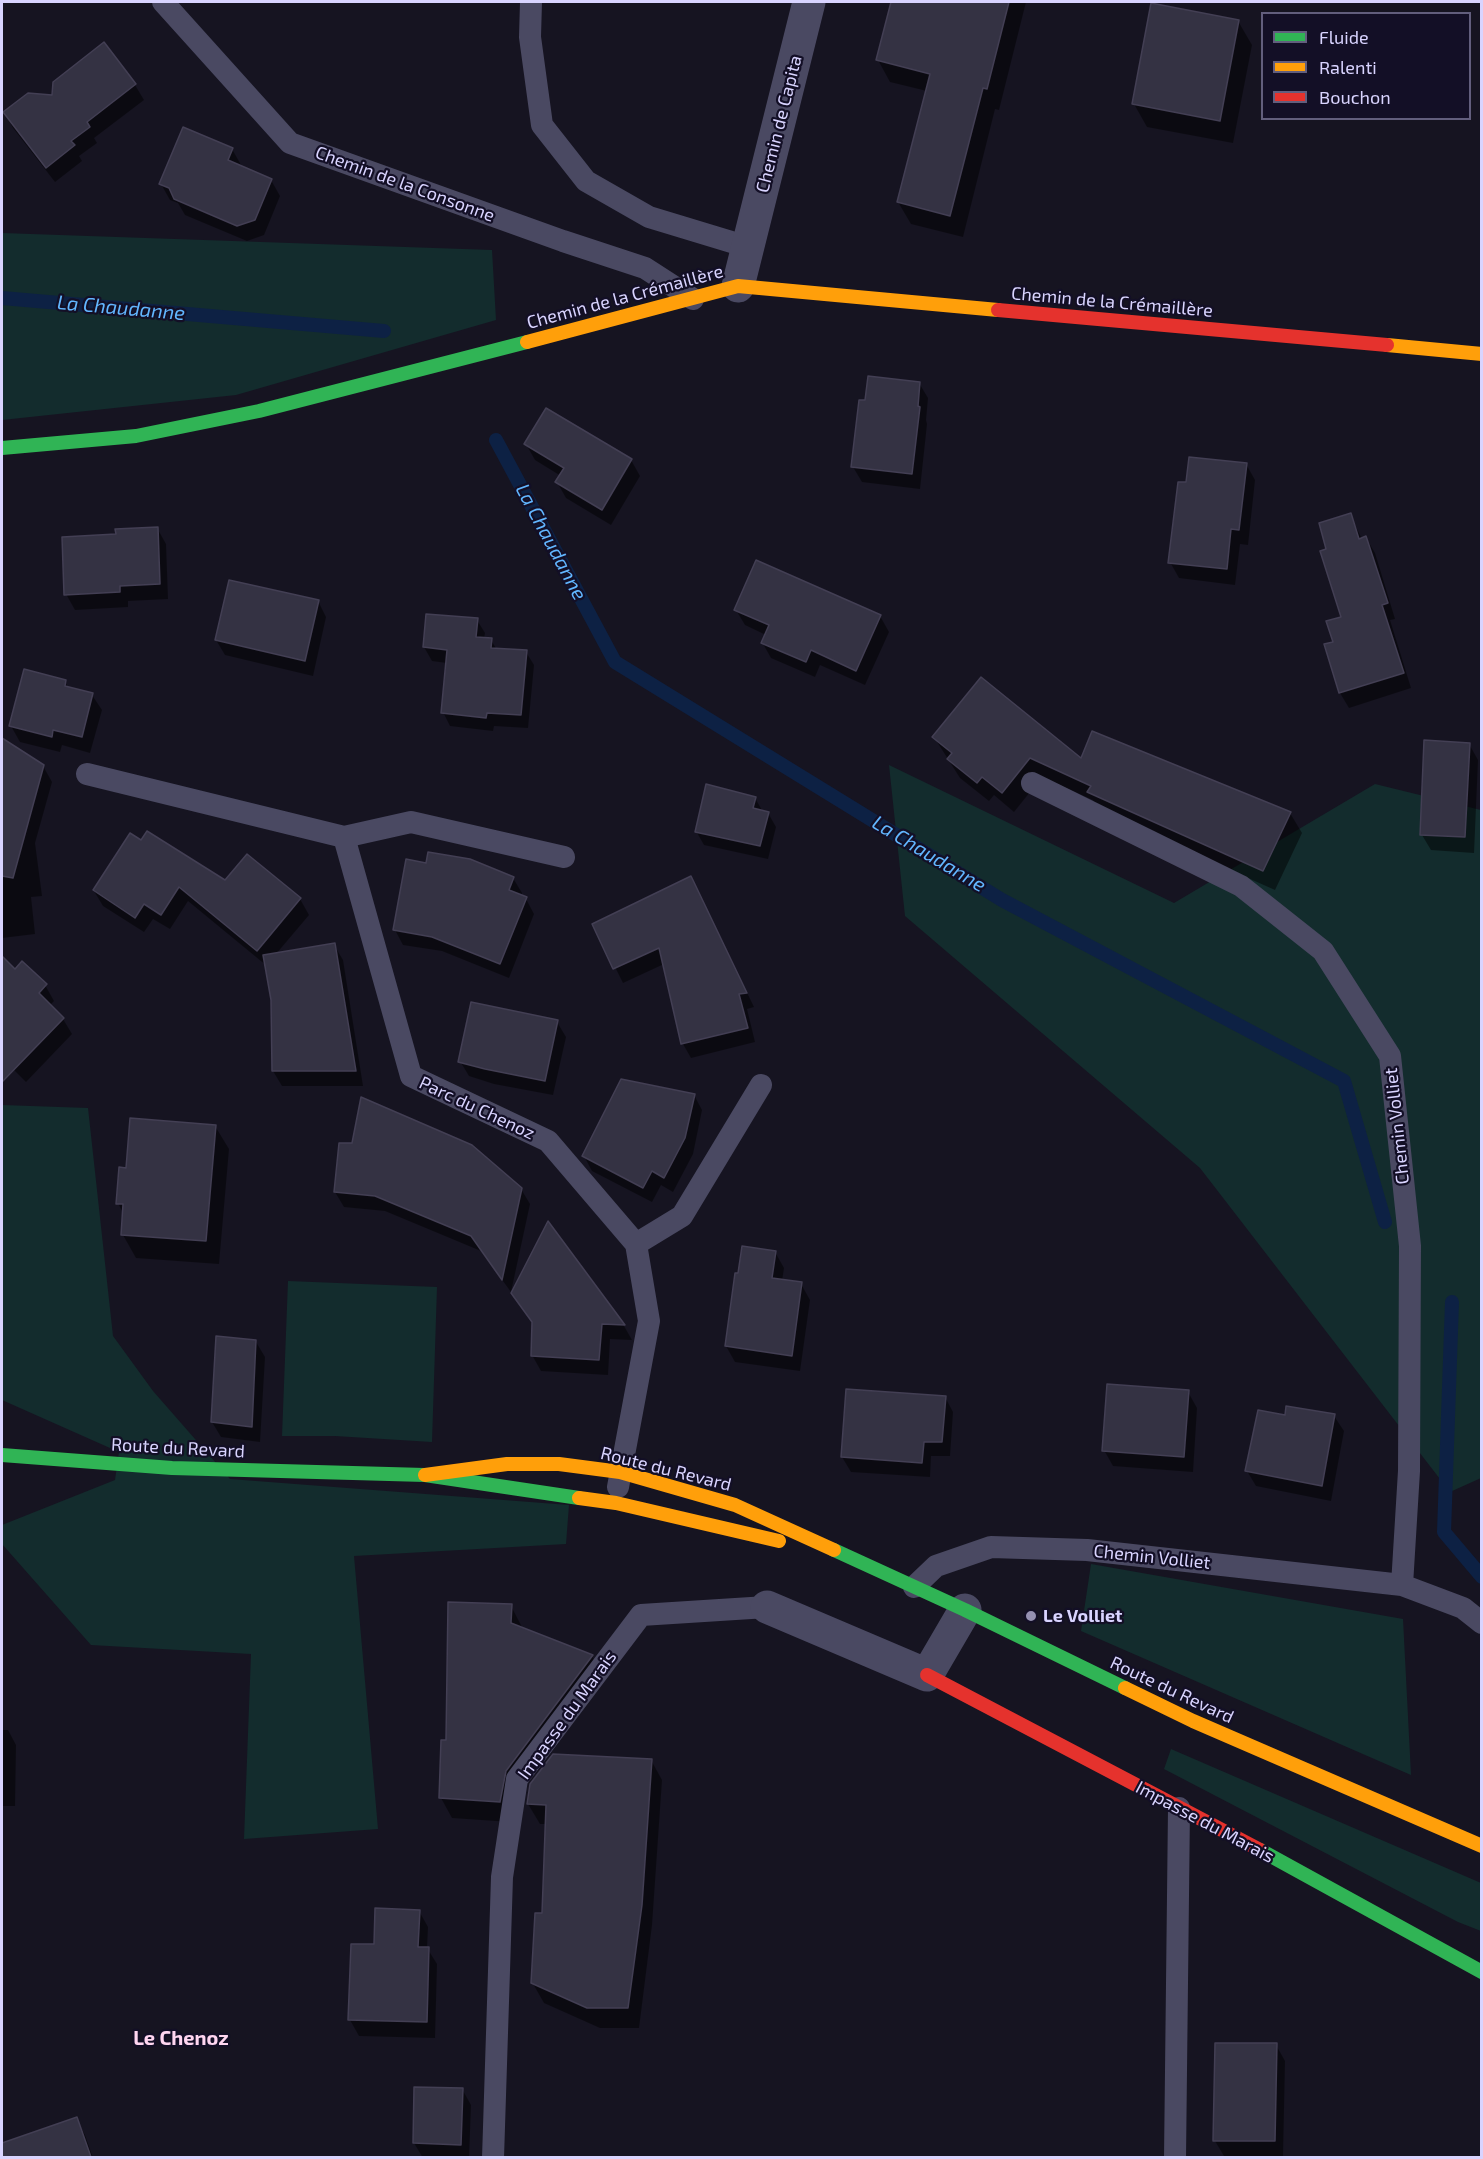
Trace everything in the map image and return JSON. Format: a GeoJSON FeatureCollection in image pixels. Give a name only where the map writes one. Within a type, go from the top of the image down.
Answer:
{"type":"FeatureCollection","features":[{"type":"Feature","properties":{"kind":"street","name":"Chemin de Capita"},"geometry":{"type":"LineString","coordinates":[[738,286],[809,2]]}},
{"type":"Feature","properties":{"kind":"street","name":"Chemin de la Crémaillère"},"geometry":{"type":"LineString","coordinates":[[2,448],[136,436],[259,411],[738,286],[1482,354]]}},
{"type":"Feature","properties":{"kind":"street","name":"Route du Revard"},"geometry":{"type":"LineString","coordinates":[[2,1455],[172,1468],[425,1474],[616,1503],[851,1557]]}},
{"type":"Feature","properties":{"kind":"street","name":"Route du Revard"},"geometry":{"type":"LineString","coordinates":[[425,1474],[507,1464],[559,1464],[621,1472],[735,1505],[964,1610],[1193,1721],[1482,1846]]}},
{"type":"Feature","properties":{"kind":"street","name":"Impasse du Marais"},"geometry":{"type":"LineString","coordinates":[[767,1607],[927,1675],[1296,1869],[1482,1972]]}},
{"type":"Feature","properties":{"kind":"street"},"geometry":{"type":"LineString","coordinates":[[927,1675],[964,1610]]}},
{"type":"Feature","properties":{"kind":"lane","name":"Chemin de la Consonne"},"geometry":{"type":"LineString","coordinates":[[163,2],[290,143],[645,268],[693,299]]}},
{"type":"Feature","properties":{"kind":"lane"},"geometry":{"type":"LineString","coordinates":[[531,2],[530,37],[542,125],[586,181],[649,217],[748,247]]}},
{"type":"Feature","properties":{"kind":"lane"},"geometry":{"type":"LineString","coordinates":[[87,774],[344,837],[411,822],[564,857]]}},
{"type":"Feature","properties":{"kind":"lane","name":"Chemin Volliet"},"geometry":{"type":"LineString","coordinates":[[1032,783],[1241,886],[1323,951],[1390,1056],[1410,1246],[1408,1471],[1402,1585]]}},
{"type":"Feature","properties":{"kind":"lane","name":"Parc du Chenoz"},"geometry":{"type":"LineString","coordinates":[[344,837],[411,1076],[548,1141],[636,1244]]}},
{"type":"Feature","properties":{"kind":"lane"},"geometry":{"type":"LineString","coordinates":[[616,1503],[649,1322],[636,1244],[681,1216],[761,1085]]}},
{"type":"Feature","properties":{"kind":"lane","name":"Chemin Volliet"},"geometry":{"type":"LineString","coordinates":[[914,1587],[936,1566],[991,1547],[1087,1550],[1402,1585],[1463,1608],[1482,1623]]}},
{"type":"Feature","properties":{"kind":"lane","name":"Impasse du Marais"},"geometry":{"type":"LineString","coordinates":[[493,2157],[502,1877],[517,1779],[641,1615],[767,1607]]}},
{"type":"Feature","properties":{"kind":"lane"},"geometry":{"type":"LineString","coordinates":[[1175,2157],[1179,1808]]}},
{"type":"Feature","properties":{"kind":"green space"},"geometry":{"type":"Polygon","coordinates":[[[2,233],[492,250],[496,320],[236,395],[2,420],[2,233]]]}},
{"type":"Feature","properties":{"kind":"green space"},"geometry":{"type":"Polygon","coordinates":[[[889,765],[1174,903],[1375,784],[1481,810],[1481,1478],[1450,1492],[1200,1168],[905,916],[889,765]]]}},
{"type":"Feature","properties":{"kind":"green space"},"geometry":{"type":"Polygon","coordinates":[[[2,1105],[88,1108],[113,1336],[153,1391],[230,1479],[569,1505],[566,1544],[354,1556],[378,1829],[244,1839],[251,1654],[91,1645],[2,1544],[2,1525],[115,1480],[119,1452],[2,1400],[2,1105]]]}},
{"type":"Feature","properties":{"kind":"green space"},"geometry":{"type":"Polygon","coordinates":[[[288,1281],[437,1287],[432,1442],[335,1436],[282,1436],[288,1281]]]}},
{"type":"Feature","properties":{"kind":"green space"},"geometry":{"type":"Polygon","coordinates":[[[1091,1564],[1403,1619],[1411,1775],[1081,1631],[1091,1564]]]}},
{"type":"Feature","properties":{"kind":"green space"},"geometry":{"type":"Polygon","coordinates":[[[1171,1749],[1481,1883],[1481,1931],[1458,1922],[1164,1769],[1171,1749]]]}},
{"type":"Feature","properties":{"kind":"building"},"geometry":{"type":"Polygon","coordinates":[[[891,2],[1009,2],[987,89],[983,88],[950,216],[897,202],[930,74],[876,60],[891,2]]]}},
{"type":"Feature","properties":{"kind":"building"},"geometry":{"type":"Polygon","coordinates":[[[1151,3],[1239,20],[1220,121],[1132,104],[1151,3]]]}},
{"type":"Feature","properties":{"kind":"building"},"geometry":{"type":"Polygon","coordinates":[[[104,42],[136,84],[87,122],[90,127],[71,141],[75,145],[46,168],[3,112],[28,93],[52,95],[53,82],[104,42]]]}},
{"type":"Feature","properties":{"kind":"building"},"geometry":{"type":"Polygon","coordinates":[[[183,127],[233,148],[228,160],[272,179],[255,220],[237,226],[174,199],[169,188],[159,184],[183,127]]]}},
{"type":"Feature","properties":{"kind":"building"},"geometry":{"type":"Polygon","coordinates":[[[868,376],[920,382],[918,406],[920,407],[912,474],[851,467],[859,400],[865,400],[868,376]]]}},
{"type":"Feature","properties":{"kind":"building"},"geometry":{"type":"Polygon","coordinates":[[[546,408],[632,459],[602,510],[555,482],[564,468],[524,444],[546,408]]]}},
{"type":"Feature","properties":{"kind":"building"},"geometry":{"type":"Polygon","coordinates":[[[1189,457],[1247,463],[1239,530],[1231,529],[1227,569],[1168,563],[1178,482],[1186,482],[1189,457]]]}},
{"type":"Feature","properties":{"kind":"building"},"geometry":{"type":"Polygon","coordinates":[[[1351,513],[1359,539],[1366,536],[1388,603],[1382,605],[1404,673],[1339,693],[1324,644],[1333,642],[1326,621],[1341,617],[1320,551],[1326,549],[1319,523],[1351,513]]]}},
{"type":"Feature","properties":{"kind":"building"},"geometry":{"type":"Polygon","coordinates":[[[158,527],[160,584],[120,586],[120,592],[64,595],[62,537],[116,534],[115,529],[158,527]]]}},
{"type":"Feature","properties":{"kind":"building"},"geometry":{"type":"Polygon","coordinates":[[[756,560],[881,615],[856,671],[811,650],[806,662],[761,643],[769,625],[734,610],[756,560]]]}},
{"type":"Feature","properties":{"kind":"building"},"geometry":{"type":"Polygon","coordinates":[[[229,580],[319,600],[305,661],[215,640],[229,580]]]}},
{"type":"Feature","properties":{"kind":"building"},"geometry":{"type":"Polygon","coordinates":[[[426,614],[478,618],[476,637],[492,638],[491,648],[527,650],[521,715],[487,713],[486,718],[441,713],[447,650],[423,647],[426,614]]]}},
{"type":"Feature","properties":{"kind":"building"},"geometry":{"type":"Polygon","coordinates":[[[24,669],[66,680],[65,686],[93,693],[82,737],[53,730],[52,737],[9,726],[24,669]]]}},
{"type":"Feature","properties":{"kind":"building"},"geometry":{"type":"Polygon","coordinates":[[[981,677],[1081,758],[1092,731],[1291,812],[1263,871],[1087,792],[1091,786],[1030,758],[1002,793],[982,777],[977,783],[947,759],[952,753],[932,737],[981,677]]]}},
{"type":"Feature","properties":{"kind":"building"},"geometry":{"type":"Polygon","coordinates":[[[2,738],[44,765],[13,878],[2,876],[2,738]]]}},
{"type":"Feature","properties":{"kind":"building"},"geometry":{"type":"Polygon","coordinates":[[[1424,740],[1470,743],[1465,837],[1420,835],[1424,740]]]}},
{"type":"Feature","properties":{"kind":"building"},"geometry":{"type":"Polygon","coordinates":[[[706,784],[756,797],[753,808],[769,812],[760,846],[695,832],[706,784]]]}},
{"type":"Feature","properties":{"kind":"building"},"geometry":{"type":"Polygon","coordinates":[[[147,831],[225,880],[247,854],[301,898],[257,951],[179,887],[161,915],[144,904],[135,918],[93,890],[130,833],[141,840],[147,831]]]}},
{"type":"Feature","properties":{"kind":"building"},"geometry":{"type":"Polygon","coordinates":[[[428,852],[470,859],[514,877],[509,890],[527,897],[500,964],[432,937],[393,930],[406,859],[426,863],[428,852]]]}},
{"type":"Feature","properties":{"kind":"building"},"geometry":{"type":"Polygon","coordinates":[[[691,876],[747,993],[739,994],[748,1028],[681,1044],[659,948],[613,969],[592,924],[691,876]]]}},
{"type":"Feature","properties":{"kind":"building"},"geometry":{"type":"Polygon","coordinates":[[[335,943],[356,1071],[272,1071],[271,1000],[263,955],[335,943]]]}},
{"type":"Feature","properties":{"kind":"building"},"geometry":{"type":"Polygon","coordinates":[[[2,956],[15,969],[22,961],[47,984],[39,993],[64,1018],[2,1082],[2,956]]]}},
{"type":"Feature","properties":{"kind":"building"},"geometry":{"type":"Polygon","coordinates":[[[471,1002],[558,1020],[545,1081],[458,1062],[471,1002]]]}},
{"type":"Feature","properties":{"kind":"building"},"geometry":{"type":"Polygon","coordinates":[[[621,1079],[695,1094],[685,1138],[664,1178],[652,1171],[643,1188],[582,1156],[621,1079]]]}},
{"type":"Feature","properties":{"kind":"building"},"geometry":{"type":"Polygon","coordinates":[[[361,1097],[472,1145],[522,1188],[502,1280],[471,1236],[375,1196],[334,1192],[339,1143],[352,1143],[361,1097]]]}},
{"type":"Feature","properties":{"kind":"building"},"geometry":{"type":"Polygon","coordinates":[[[130,1118],[216,1125],[206,1241],[121,1235],[123,1204],[116,1204],[119,1167],[126,1168],[130,1118]]]}},
{"type":"Feature","properties":{"kind":"building"},"geometry":{"type":"Polygon","coordinates":[[[548,1221],[625,1325],[602,1324],[599,1360],[531,1356],[532,1322],[511,1293],[548,1221]]]}},
{"type":"Feature","properties":{"kind":"building"},"geometry":{"type":"Polygon","coordinates":[[[742,1246],[776,1251],[772,1278],[802,1282],[792,1356],[725,1346],[735,1273],[738,1273],[742,1246]]]}},
{"type":"Feature","properties":{"kind":"building"},"geometry":{"type":"Polygon","coordinates":[[[216,1336],[256,1340],[252,1427],[211,1422],[216,1336]]]}},
{"type":"Feature","properties":{"kind":"building"},"geometry":{"type":"Polygon","coordinates":[[[1107,1384],[1189,1390],[1184,1457],[1102,1451],[1107,1384]]]}},
{"type":"Feature","properties":{"kind":"building"},"geometry":{"type":"Polygon","coordinates":[[[846,1389],[946,1396],[942,1442],[924,1442],[922,1463],[841,1457],[846,1389]]]}},
{"type":"Feature","properties":{"kind":"building"},"geometry":{"type":"Polygon","coordinates":[[[1286,1406],[1335,1414],[1322,1486],[1245,1471],[1258,1410],[1285,1415],[1286,1406]]]}},
{"type":"Feature","properties":{"kind":"building"},"geometry":{"type":"Polygon","coordinates":[[[448,1602],[512,1604],[511,1623],[593,1655],[506,1771],[500,1802],[439,1798],[441,1740],[446,1740],[448,1602]]]}},
{"type":"Feature","properties":{"kind":"building"},"geometry":{"type":"Polygon","coordinates":[[[553,1754],[652,1759],[642,1905],[628,2008],[587,2008],[531,1983],[535,1913],[542,1913],[546,1805],[527,1804],[530,1784],[553,1754]]]}},
{"type":"Feature","properties":{"kind":"building"},"geometry":{"type":"Polygon","coordinates":[[[375,1908],[420,1910],[418,1947],[429,1947],[427,2022],[348,2020],[351,1944],[374,1944],[375,1908]]]}},
{"type":"Feature","properties":{"kind":"building"},"geometry":{"type":"Polygon","coordinates":[[[1215,2043],[1277,2043],[1275,2141],[1213,2141],[1215,2043]]]}},
{"type":"Feature","properties":{"kind":"building"},"geometry":{"type":"Polygon","coordinates":[[[414,2087],[463,2088],[461,2145],[413,2143],[414,2087]]]}},
{"type":"Feature","properties":{"kind":"building"},"geometry":{"type":"Polygon","coordinates":[[[77,2117],[91,2157],[2,2157],[2,2143],[77,2117]]]}},
{"type":"Feature","properties":{"kind":"waterway","name":"La Chaudanne"},"geometry":{"type":"LineString","coordinates":[[2,298],[384,331]]}},
{"type":"Feature","properties":{"kind":"waterway","name":"La Chaudanne"},"geometry":{"type":"LineString","coordinates":[[496,440],[615,662],[1002,900],[1344,1081],[1385,1222]]}},
{"type":"Feature","properties":{"kind":"waterway"},"geometry":{"type":"LineString","coordinates":[[1452,1302],[1444,1532],[1482,1577]]}},
{"type":"Feature","properties":{"kind":"traffic: fast"},"geometry":{"type":"LineString","coordinates":[[2,448],[136,436],[259,411],[527,342]]}},
{"type":"Feature","properties":{"kind":"traffic: fast"},"geometry":{"type":"LineString","coordinates":[[2,1455],[172,1468],[425,1475],[579,1498]]}},
{"type":"Feature","properties":{"kind":"traffic: fast"},"geometry":{"type":"LineString","coordinates":[[834,1550],[965,1610],[1125,1688]]}},
{"type":"Feature","properties":{"kind":"traffic: fast"},"geometry":{"type":"LineString","coordinates":[[1260,1850],[1482,1972]]}},
{"type":"Feature","properties":{"kind":"traffic: slow"},"geometry":{"type":"LineString","coordinates":[[527,342],[738,286],[998,310]]}},
{"type":"Feature","properties":{"kind":"traffic: slow"},"geometry":{"type":"LineString","coordinates":[[1387,345],[1482,354]]}},
{"type":"Feature","properties":{"kind":"traffic: slow"},"geometry":{"type":"LineString","coordinates":[[425,1475],[507,1464],[559,1464],[620,1472],[735,1505],[834,1550]]}},
{"type":"Feature","properties":{"kind":"traffic: slow"},"geometry":{"type":"LineString","coordinates":[[579,1498],[616,1503],[779,1541]]}},
{"type":"Feature","properties":{"kind":"traffic: slow"},"geometry":{"type":"LineString","coordinates":[[1125,1688],[1193,1721],[1482,1846]]}},
{"type":"Feature","properties":{"kind":"traffic: jam"},"geometry":{"type":"LineString","coordinates":[[998,310],[1387,345]]}},
{"type":"Feature","properties":{"kind":"traffic: jam"},"geometry":{"type":"LineString","coordinates":[[927,1675],[1260,1850]]}},
{"type":"Feature","properties":{"kind":"place","name":"Le Volliet"},"geometry":{"type":"Point","coordinates":[1031,1616]}},
{"type":"Feature","properties":{"kind":"district","name":"Le Chenoz"},"geometry":{"type":"Point","coordinates":[181,2038]}}]}
